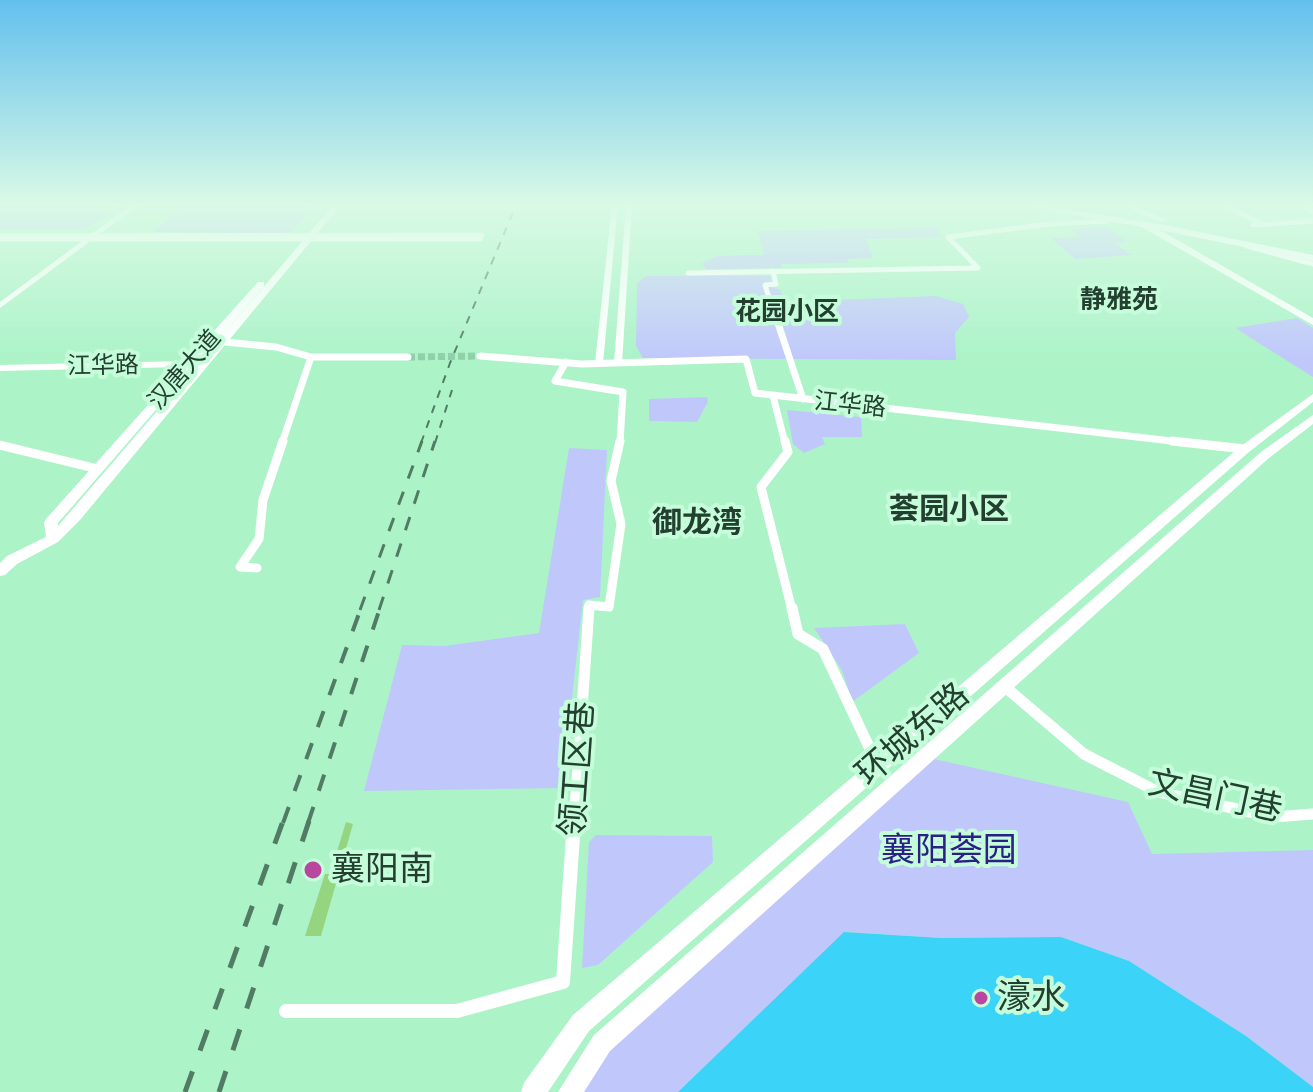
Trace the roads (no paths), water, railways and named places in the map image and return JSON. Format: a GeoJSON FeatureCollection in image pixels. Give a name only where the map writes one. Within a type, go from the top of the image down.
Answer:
{"type":"FeatureCollection","features":[{"type":"Feature","properties":{"kind":"main road","name":"汉唐大道"},"geometry":{"type":"LineString","coordinates":[[0,571],[12,560],[53,539],[290,256]]}},
{"type":"Feature","properties":{"kind":"main road","name":"汉唐大道"},"geometry":{"type":"LineString","coordinates":[[194,369],[206,364],[225,342],[291,256]]}},
{"type":"Feature","properties":{"kind":"main road"},"geometry":{"type":"LineString","coordinates":[[1198,256],[1313,322]]}},
{"type":"Feature","properties":{"kind":"main road"},"geometry":{"type":"LineString","coordinates":[[1210,256],[1313,315]]}},
{"type":"Feature","properties":{"kind":"main road","name":"江华路"},"geometry":{"type":"LineString","coordinates":[[0,368],[194,369]]}},
{"type":"Feature","properties":{"kind":"main road","name":"江华路"},"geometry":{"type":"LineString","coordinates":[[0,377],[182,374],[194,369]]}},
{"type":"Feature","properties":{"kind":"main road","name":"汉唐大道"},"geometry":{"type":"LineString","coordinates":[[53,539],[51,522],[182,374]]}},
{"type":"Feature","properties":{"kind":"main road","name":"环城东路"},"geometry":{"type":"LineString","coordinates":[[533,1092],[581,1023],[1245,449],[1313,397]]}},
{"type":"Feature","properties":{"kind":"main road","name":"环城东路"},"geometry":{"type":"LineString","coordinates":[[570,1092],[602,1043],[1265,455],[1313,418]]}},
{"type":"Feature","properties":{"kind":"street"},"geometry":{"type":"LineString","coordinates":[[0,305],[67,256]]}},
{"type":"Feature","properties":{"kind":"street"},"geometry":{"type":"LineString","coordinates":[[599,363],[610,256]]}},
{"type":"Feature","properties":{"kind":"street"},"geometry":{"type":"LineString","coordinates":[[618,363],[625,256]]}},
{"type":"Feature","properties":{"kind":"street"},"geometry":{"type":"LineString","coordinates":[[688,273],[978,268],[966,256]]}},
{"type":"Feature","properties":{"kind":"street"},"geometry":{"type":"LineString","coordinates":[[1284,256],[1313,264]]}},
{"type":"Feature","properties":{"kind":"street"},"geometry":{"type":"LineString","coordinates":[[773,271],[776,284],[765,285],[803,399]]}},
{"type":"Feature","properties":{"kind":"street"},"geometry":{"type":"LineString","coordinates":[[225,342],[276,347],[311,357],[408,357]]}},
{"type":"Feature","properties":{"kind":"street","name":"江华路"},"geometry":{"type":"LineString","coordinates":[[480,356],[599,363],[746,359],[755,393],[1245,449]]}},
{"type":"Feature","properties":{"kind":"street"},"geometry":{"type":"LineString","coordinates":[[257,568],[240,567],[259,539],[263,500],[311,357]]}},
{"type":"Feature","properties":{"kind":"street","name":"领工区巷"},"geometry":{"type":"LineString","coordinates":[[286,1011],[457,1011],[563,982],[589,605],[609,607],[621,524],[611,481],[620,441],[623,392],[555,381],[566,362]]}},
{"type":"Feature","properties":{"kind":"street"},"geometry":{"type":"LineString","coordinates":[[773,396],[788,452],[761,487],[798,634],[823,649],[878,766]]}},
{"type":"Feature","properties":{"kind":"street"},"geometry":{"type":"LineString","coordinates":[[0,445],[98,469]]}},
{"type":"Feature","properties":{"kind":"street","name":"文昌门巷"},"geometry":{"type":"LineString","coordinates":[[1004,686],[1084,754],[1158,792],[1274,817],[1313,814]]}},
{"type":"Feature","properties":{"kind":"tunnel"},"geometry":{"type":"LineString","coordinates":[[408,357],[480,356]]}},
{"type":"Feature","properties":{"kind":"railway"},"geometry":{"type":"LineString","coordinates":[[421,443],[495,256]]}},
{"type":"Feature","properties":{"kind":"railway"},"geometry":{"type":"LineString","coordinates":[[435,443],[452,390]]}},
{"type":"Feature","properties":{"kind":"railway"},"geometry":{"type":"LineString","coordinates":[[360,610],[422,441]]}},
{"type":"Feature","properties":{"kind":"railway"},"geometry":{"type":"LineString","coordinates":[[379,610],[435,441]]}},
{"type":"Feature","properties":{"kind":"railway"},"geometry":{"type":"LineString","coordinates":[[283,823],[361,608]]}},
{"type":"Feature","properties":{"kind":"railway"},"geometry":{"type":"LineString","coordinates":[[308,823],[380,608]]}},
{"type":"Feature","properties":{"kind":"railway"},"geometry":{"type":"LineString","coordinates":[[185,1092],[283,821]]}},
{"type":"Feature","properties":{"kind":"railway"},"geometry":{"type":"LineString","coordinates":[[219,1092],[309,821]]}},
{"type":"Feature","properties":{"kind":"place","name":"襄阳南"},"geometry":{"type":"Point","coordinates":[313,870]}},
{"type":"Feature","properties":{"kind":"place","name":"濠水"},"geometry":{"type":"Point","coordinates":[981,998]}},
{"type":"Feature","properties":{"kind":"district","name":"静雅苑"},"geometry":{"type":"Point","coordinates":[1119,300]}},
{"type":"Feature","properties":{"kind":"district","name":"花园小区"},"geometry":{"type":"Point","coordinates":[787,312]}},
{"type":"Feature","properties":{"kind":"district","name":"荟园小区"},"geometry":{"type":"Point","coordinates":[949,510]}},
{"type":"Feature","properties":{"kind":"district","name":"御龙湾"},"geometry":{"type":"Point","coordinates":[697,523]}},
{"type":"Feature","properties":{"kind":"park label","name":"襄阳荟园"},"geometry":{"type":"Point","coordinates":[949,851]}}]}
